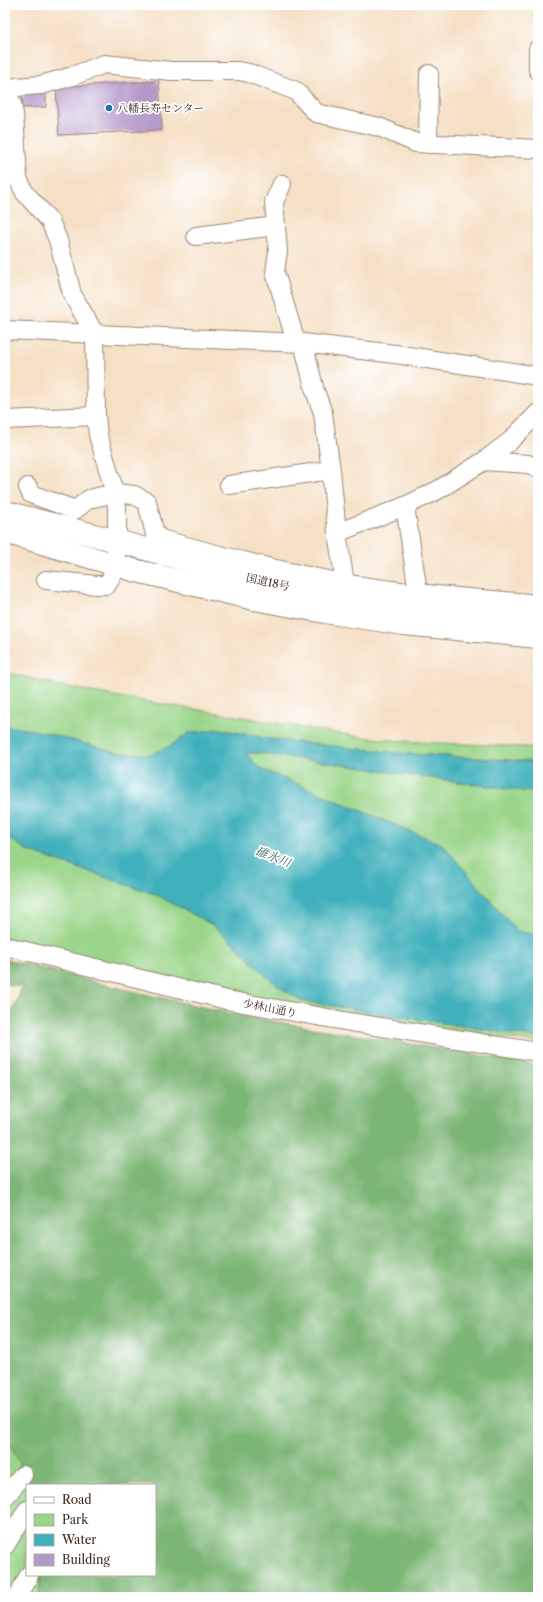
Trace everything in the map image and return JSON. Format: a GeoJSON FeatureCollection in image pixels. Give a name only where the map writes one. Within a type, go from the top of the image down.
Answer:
{"type":"FeatureCollection","features":[{"type":"Feature","properties":{"kind":"highway","name":"国道18号"},"geometry":{"type":"LineString","coordinates":[[5,512],[117,541],[249,578],[323,593],[404,606],[538,619]]}},
{"type":"Feature","properties":{"kind":"highway","name":"国道18号"},"geometry":{"type":"LineString","coordinates":[[5,532],[115,565],[254,599],[404,624],[538,637]]}},
{"type":"Feature","properties":{"kind":"street"},"geometry":{"type":"LineString","coordinates":[[538,49],[538,70]]}},
{"type":"Feature","properties":{"kind":"street"},"geometry":{"type":"LineString","coordinates":[[46,580],[107,585],[112,576],[115,565],[117,541],[115,493],[98,435],[96,416],[95,334],[72,294],[58,240],[50,221],[13,182],[18,179],[12,103],[5,91],[16,87],[41,85],[72,76],[104,64],[171,71],[239,71],[249,73],[296,91],[316,113],[379,127],[416,143],[538,149]]}},
{"type":"Feature","properties":{"kind":"street"},"geometry":{"type":"LineString","coordinates":[[428,144],[429,74]]}},
{"type":"Feature","properties":{"kind":"street"},"geometry":{"type":"LineString","coordinates":[[282,184],[274,202],[278,251],[275,272],[323,413],[331,470],[337,533],[345,583]]}},
{"type":"Feature","properties":{"kind":"street"},"geometry":{"type":"LineString","coordinates":[[196,236],[276,226]]}},
{"type":"Feature","properties":{"kind":"street"},"geometry":{"type":"LineString","coordinates":[[5,330],[299,342],[388,352],[538,376]]}},
{"type":"Feature","properties":{"kind":"street"},"geometry":{"type":"LineString","coordinates":[[337,533],[405,506],[438,490],[484,461],[509,442],[538,413]]}},
{"type":"Feature","properties":{"kind":"street"},"geometry":{"type":"LineString","coordinates":[[5,420],[96,416]]}},
{"type":"Feature","properties":{"kind":"street"},"geometry":{"type":"LineString","coordinates":[[484,461],[528,464],[538,468]]}},
{"type":"Feature","properties":{"kind":"street"},"geometry":{"type":"LineString","coordinates":[[230,485],[331,470]]}},
{"type":"Feature","properties":{"kind":"street"},"geometry":{"type":"LineString","coordinates":[[28,487],[31,494],[75,510],[89,499],[115,493],[134,495],[147,502],[155,534],[161,539],[251,564],[345,583],[538,604]]}},
{"type":"Feature","properties":{"kind":"street"},"geometry":{"type":"LineString","coordinates":[[405,506],[418,592]]}},
{"type":"Feature","properties":{"kind":"street","name":"少林山通り"},"geometry":{"type":"LineString","coordinates":[[5,946],[234,1001],[342,1021],[538,1052]]}},
{"type":"Feature","properties":{"kind":"street"},"geometry":{"type":"LineString","coordinates":[[5,1497],[23,1475]]}},
{"type":"Feature","properties":{"kind":"street"},"geometry":{"type":"LineString","coordinates":[[5,1546],[26,1512]]}},
{"type":"Feature","properties":{"kind":"street"},"geometry":{"type":"LineString","coordinates":[[17,1597],[28,1576]]}},
{"type":"Feature","properties":{"kind":"green space"},"geometry":{"type":"Polygon","coordinates":[[[5,672],[117,696],[350,735],[390,740],[538,748],[538,762],[397,753],[269,739],[220,729],[189,733],[172,745],[150,755],[120,753],[38,731],[5,726],[5,672]]]}},
{"type":"Feature","properties":{"kind":"green space"},"geometry":{"type":"Polygon","coordinates":[[[244,753],[258,753],[538,793],[538,935],[517,931],[443,845],[261,769],[244,753]]]}},
{"type":"Feature","properties":{"kind":"green space"},"geometry":{"type":"Polygon","coordinates":[[[5,835],[28,851],[155,894],[211,924],[237,946],[252,963],[302,1001],[538,1038],[538,1043],[262,998],[152,974],[5,938],[5,835]]]}},
{"type":"Feature","properties":{"kind":"green space"},"geometry":{"type":"Polygon","coordinates":[[[5,959],[131,991],[247,1017],[538,1065],[538,1597],[39,1597],[41,1576],[156,1576],[156,1484],[29,1484],[26,1475],[5,1434],[5,1030],[22,987],[5,984],[5,959]]]}},
{"type":"Feature","properties":{"kind":"green space"},"geometry":{"type":"Polygon","coordinates":[[[5,1434],[26,1475],[29,1484],[26,1484],[26,1576],[41,1576],[39,1597],[5,1597],[5,1434]]]}},
{"type":"Feature","properties":{"kind":"water","name":"碓氷川"},"geometry":{"type":"Polygon","coordinates":[[[5,726],[38,731],[120,753],[150,755],[172,745],[189,733],[220,729],[269,739],[397,753],[538,762],[538,793],[258,753],[245,753],[261,769],[443,845],[517,931],[538,935],[538,1038],[302,1001],[267,977],[237,946],[211,924],[155,894],[28,851],[5,835],[5,726]]]}},
{"type":"Feature","properties":{"kind":"building","name":"八幡長寿センター"},"geometry":{"type":"Polygon","coordinates":[[[159,81],[162,130],[59,135],[56,87],[159,81]]]}},
{"type":"Feature","properties":{"kind":"building"},"geometry":{"type":"Polygon","coordinates":[[[46,91],[46,107],[23,108],[22,92],[46,91]]]}},
{"type":"Feature","properties":{"kind":"place","name":"八幡長寿センター"},"geometry":{"type":"Point","coordinates":[109,108]}}]}
